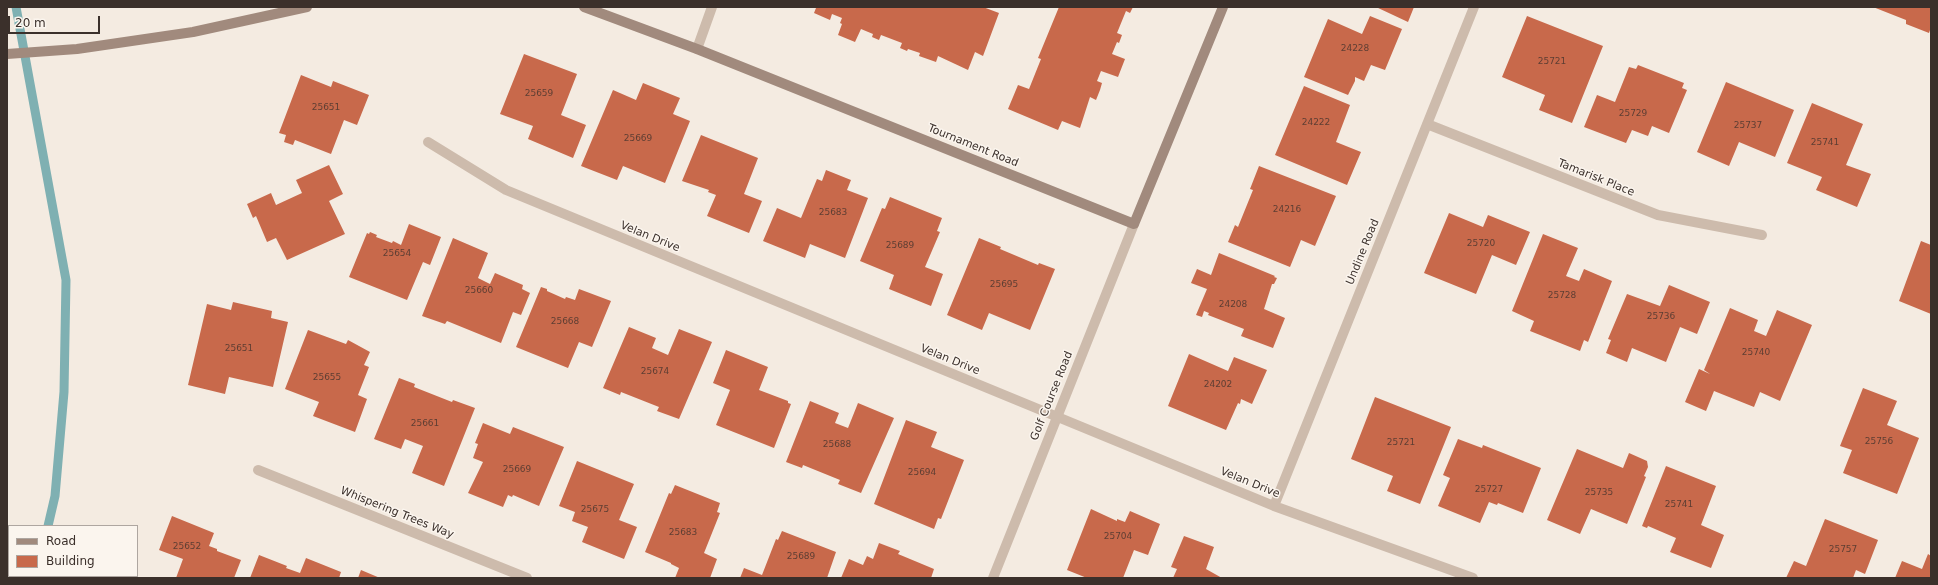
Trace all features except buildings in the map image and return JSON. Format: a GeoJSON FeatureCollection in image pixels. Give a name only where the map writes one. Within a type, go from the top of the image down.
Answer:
{"type":"FeatureCollection","features":[{"type":"Feature","properties":{"kind":"street"},"geometry":{"type":"LineString","coordinates":[[7,54],[77,49],[193,32],[294,8],[307,7]]}},
{"type":"Feature","properties":{"kind":"street","name":"Tournament Road"},"geometry":{"type":"LineString","coordinates":[[584,7],[697,49],[1134,224]]}},
{"type":"Feature","properties":{"kind":"street"},"geometry":{"type":"LineString","coordinates":[[697,49],[712,7]]}},
{"type":"Feature","properties":{"kind":"street"},"geometry":{"type":"LineString","coordinates":[[1134,224],[1224,7]]}},
{"type":"Feature","properties":{"kind":"street","name":"Undine Road"},"geometry":{"type":"LineString","coordinates":[[1274,506],[1474,7]]}},
{"type":"Feature","properties":{"kind":"street","name":"Tamarisk Place"},"geometry":{"type":"LineString","coordinates":[[1427,124],[1658,215],[1762,235]]}},
{"type":"Feature","properties":{"kind":"street","name":"Velan Drive"},"geometry":{"type":"LineString","coordinates":[[428,142],[506,190],[1274,506],[1473,578]]}},
{"type":"Feature","properties":{"kind":"street","name":"Golf Course Road"},"geometry":{"type":"LineString","coordinates":[[993,578],[1056,416],[1134,224]]}},
{"type":"Feature","properties":{"kind":"street","name":"Whispering Trees Way"},"geometry":{"type":"LineString","coordinates":[[258,470],[528,578]]}},
{"type":"Feature","properties":{"kind":"waterway"},"geometry":{"type":"LineString","coordinates":[[16,7],[66,280],[64,392],[55,496],[48,525]]}}]}
